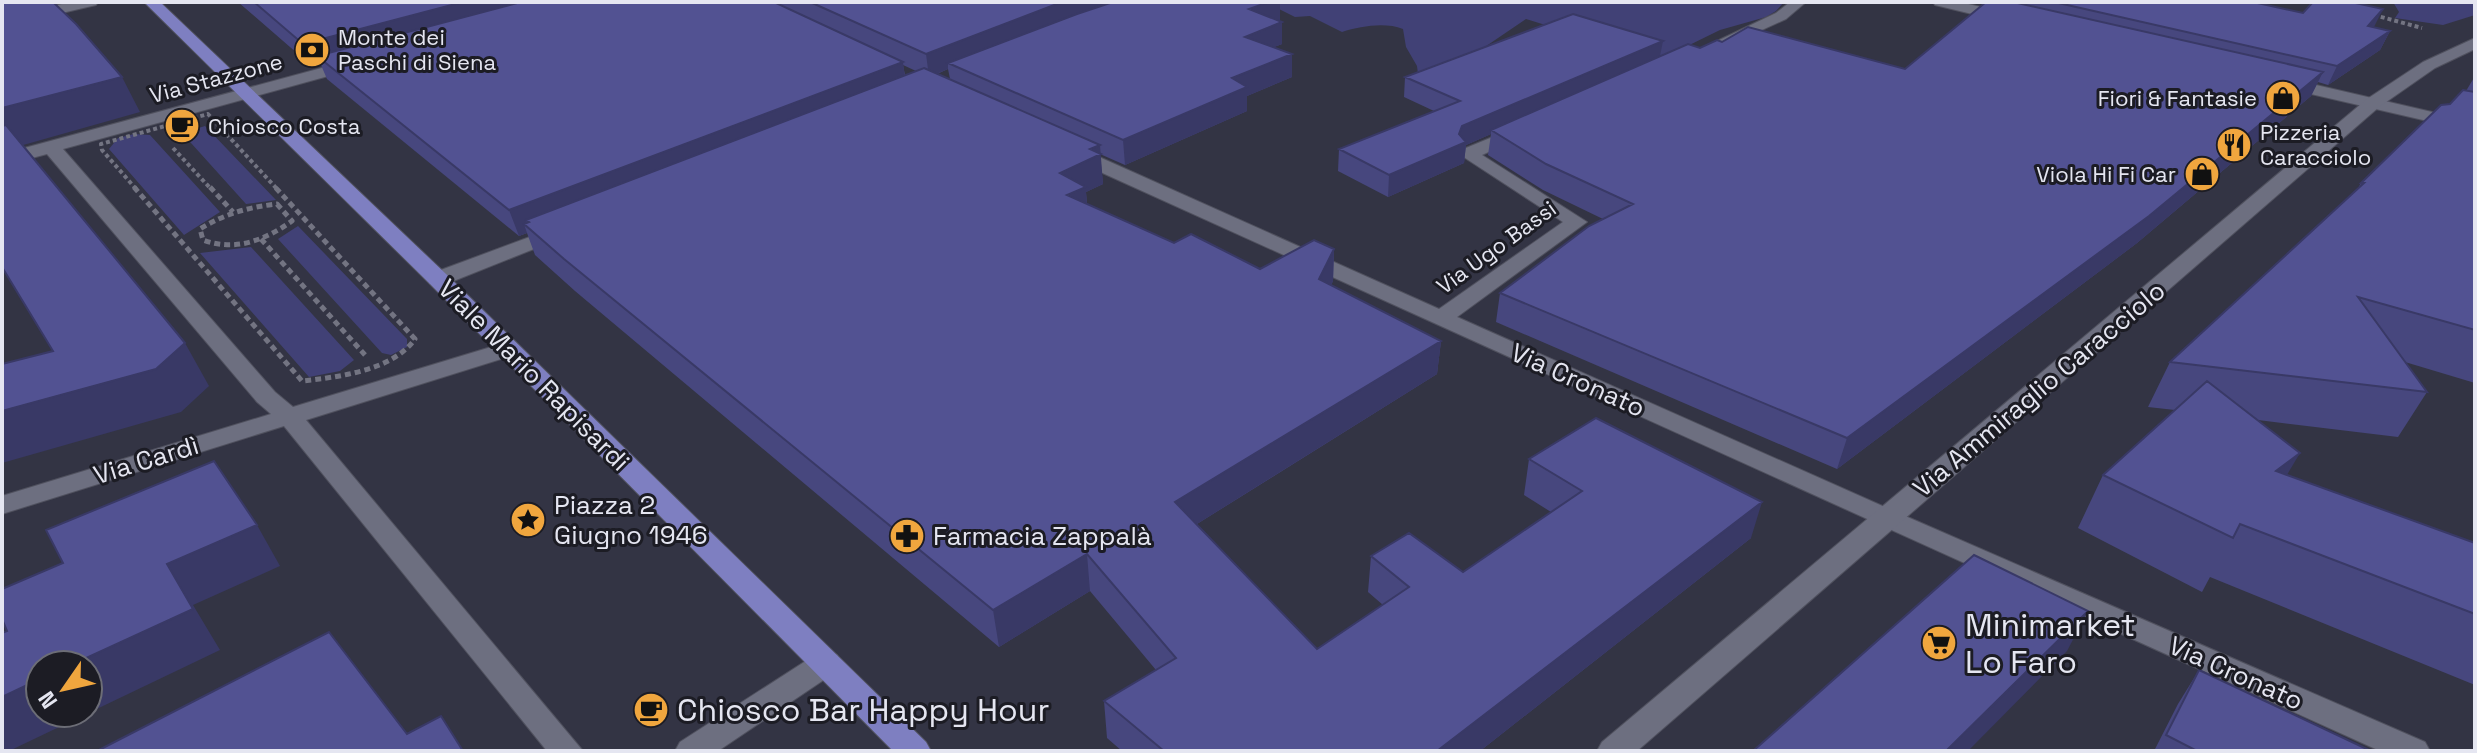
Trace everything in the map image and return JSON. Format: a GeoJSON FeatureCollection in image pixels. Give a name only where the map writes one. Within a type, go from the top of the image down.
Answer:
{"type":"FeatureCollection","features":[{"type":"Feature","properties":{"kind":"main road","name":"Viale Mario Rapisardi"},"geometry":{"type":"LineString","coordinates":[[151,2],[438,279],[826,663],[902,747]]}},
{"type":"Feature","properties":{"kind":"street"},"geometry":{"type":"LineString","coordinates":[[2,22],[91,2]]}},
{"type":"Feature","properties":{"kind":"street"},"geometry":{"type":"LineString","coordinates":[[1710,48],[1781,16],[1799,2]]}},
{"type":"Feature","properties":{"kind":"street"},"geometry":{"type":"LineString","coordinates":[[1940,2],[2015,20]]}},
{"type":"Feature","properties":{"kind":"street","name":"Via Ammiraglio Caracciolo"},"geometry":{"type":"LineString","coordinates":[[1614,751],[2373,103],[2429,65],[2475,43]]}},
{"type":"Feature","properties":{"kind":"street","name":"Via Stazzone"},"geometry":{"type":"LineString","coordinates":[[2,160],[368,61]]}},
{"type":"Feature","properties":{"kind":"street"},"geometry":{"type":"LineString","coordinates":[[2272,80],[2475,127]]}},
{"type":"Feature","properties":{"kind":"street","name":"Via Ugo Bassi"},"geometry":{"type":"LineString","coordinates":[[1440,318],[1577,222],[1468,154],[1539,122]]}},
{"type":"Feature","properties":{"kind":"street","name":"Via Cronato"},"geometry":{"type":"LineString","coordinates":[[1056,145],[1886,519],[2413,751]]}},
{"type":"Feature","properties":{"kind":"street"},"geometry":{"type":"LineString","coordinates":[[51,147],[266,397],[289,416],[566,751]]}},
{"type":"Feature","properties":{"kind":"street"},"geometry":{"type":"LineString","coordinates":[[438,279],[582,223]]}},
{"type":"Feature","properties":{"kind":"street","name":"Via Cardì"},"geometry":{"type":"LineString","coordinates":[[2,505],[509,349]]}},
{"type":"Feature","properties":{"kind":"street"},"geometry":{"type":"LineString","coordinates":[[692,751],[826,663]]}},
{"type":"Feature","properties":{"kind":"path"},"geometry":{"type":"LineString","coordinates":[[2363,13],[2435,31]]}},
{"type":"Feature","properties":{"kind":"path"},"geometry":{"type":"LineString","coordinates":[[302,381],[102,150],[101,144],[208,114],[415,339]]}},
{"type":"Feature","properties":{"kind":"path"},"geometry":{"type":"LineString","coordinates":[[153,127],[233,212]]}},
{"type":"Feature","properties":{"kind":"path"},"geometry":{"type":"LineString","coordinates":[[185,246],[203,240],[213,245],[228,246],[261,239],[277,233],[292,221],[277,204],[252,206],[200,229],[203,240]]}},
{"type":"Feature","properties":{"kind":"path"},"geometry":{"type":"LineString","coordinates":[[286,211],[295,208]]}},
{"type":"Feature","properties":{"kind":"path"},"geometry":{"type":"LineString","coordinates":[[261,239],[374,364]]}},
{"type":"Feature","properties":{"kind":"shaded area"},"geometry":{"type":"Polygon","coordinates":[[[1246,2],[1784,2],[1766,17],[1720,30],[1667,56],[1644,60],[1594,40],[1526,19],[1420,91],[1417,66],[1406,47],[1403,29],[1373,26],[1342,32],[1310,16],[1295,17],[1269,4],[1246,2]]]}},
{"type":"Feature","properties":{"kind":"shaded area"},"geometry":{"type":"Polygon","coordinates":[[[2393,2],[2475,2],[2475,15],[2443,25],[2395,18],[2399,12],[2393,2]]]}},
{"type":"Feature","properties":{"kind":"shaded area"},"geometry":{"type":"Polygon","coordinates":[[[205,126],[276,200],[246,204],[182,133],[205,126]]]}},
{"type":"Feature","properties":{"kind":"shaded area"},"geometry":{"type":"Polygon","coordinates":[[[134,134],[150,135],[220,212],[184,235],[109,149],[118,138],[134,134]]]}},
{"type":"Feature","properties":{"kind":"shaded area"},"geometry":{"type":"Polygon","coordinates":[[[298,226],[407,339],[407,347],[391,355],[382,353],[278,239],[298,226]]]}},
{"type":"Feature","properties":{"kind":"shaded area"},"geometry":{"type":"Polygon","coordinates":[[[251,247],[354,360],[340,371],[309,377],[200,253],[251,247]]]}},
{"type":"Feature","properties":{"kind":"building"},"geometry":{"type":"Polygon","coordinates":[[[2,2],[53,2],[122,77],[2,108],[2,2]]]}},
{"type":"Feature","properties":{"kind":"building"},"geometry":{"type":"Polygon","coordinates":[[[254,2],[463,2],[303,44],[254,2]]]}},
{"type":"Feature","properties":{"kind":"building"},"geometry":{"type":"Polygon","coordinates":[[[521,2],[774,2],[903,62],[509,210],[317,56],[521,2]]]}},
{"type":"Feature","properties":{"kind":"building"},"geometry":{"type":"Polygon","coordinates":[[[810,2],[1062,2],[926,54],[810,2]]]}},
{"type":"Feature","properties":{"kind":"building"},"geometry":{"type":"Polygon","coordinates":[[[1113,2],[1269,2],[1249,9],[1282,22],[1245,37],[1292,54],[1232,78],[1247,87],[1123,140],[948,63],[1113,2]]]}},
{"type":"Feature","properties":{"kind":"building"},"geometry":{"type":"Polygon","coordinates":[[[1986,2],[2013,2],[2323,72],[2149,216],[1847,438],[1500,293],[1589,226],[1633,204],[1546,164],[1491,130],[1688,44],[1700,48],[1717,40],[1722,42],[1748,27],[1905,69],[1986,2]]]}},
{"type":"Feature","properties":{"kind":"building"},"geometry":{"type":"Polygon","coordinates":[[[2054,2],[2253,2],[2303,13],[2313,2],[2351,2],[2383,9],[2368,26],[2390,31],[2337,66],[2054,2]]]}},
{"type":"Feature","properties":{"kind":"building"},"geometry":{"type":"Polygon","coordinates":[[[1573,14],[1663,41],[1462,126],[1459,134],[1466,142],[1389,175],[1339,149],[1460,101],[1405,77],[1573,14]]]}},
{"type":"Feature","properties":{"kind":"building"},"geometry":{"type":"Polygon","coordinates":[[[924,68],[1100,145],[1090,149],[1101,154],[1060,173],[1086,187],[1067,195],[1174,243],[1191,234],[1260,269],[1314,240],[1334,249],[1319,279],[1441,341],[1175,502],[1317,649],[1409,587],[1371,556],[1409,533],[1463,572],[1582,491],[1529,459],[1596,418],[1762,502],[1437,751],[1164,751],[1104,701],[1176,658],[1087,554],[993,610],[524,224],[529,222],[526,220],[924,68]]]}},
{"type":"Feature","properties":{"kind":"building"},"geometry":{"type":"Polygon","coordinates":[[[2463,90],[2475,92],[2475,330],[2358,297],[2427,392],[2170,362],[2364,183],[2361,183],[2441,105],[2450,104],[2463,90]]]}},
{"type":"Feature","properties":{"kind":"building"},"geometry":{"type":"Polygon","coordinates":[[[6,125],[185,343],[156,369],[2,411],[2,364],[53,351],[2,267],[2,126],[6,125]]]}},
{"type":"Feature","properties":{"kind":"building"},"geometry":{"type":"Polygon","coordinates":[[[2207,381],[2300,453],[2276,471],[2475,543],[2475,614],[2240,524],[2233,538],[2103,475],[2207,381]]]}},
{"type":"Feature","properties":{"kind":"building"},"geometry":{"type":"Polygon","coordinates":[[[214,461],[257,525],[167,564],[193,609],[104,650],[24,649],[24,687],[2,697],[2,633],[7,631],[2,619],[2,589],[63,563],[46,530],[214,461]]]}},
{"type":"Feature","properties":{"kind":"building"},"geometry":{"type":"Polygon","coordinates":[[[1974,555],[2088,611],[1946,751],[1753,751],[1974,555]]]}},
{"type":"Feature","properties":{"kind":"building"},"geometry":{"type":"Polygon","coordinates":[[[329,632],[407,734],[441,716],[463,751],[97,751],[329,632]]]}},
{"type":"Feature","properties":{"kind":"building"},"geometry":{"type":"Polygon","coordinates":[[[2199,670],[2371,751],[2197,751],[2166,735],[2199,670]]]}},
{"type":"Feature","properties":{"kind":"place","name":"Monte dei Paschi di Siena"},"geometry":{"type":"Point","coordinates":[312,50]}},
{"type":"Feature","properties":{"kind":"place","name":"Fiori & Fantasie"},"geometry":{"type":"Point","coordinates":[2283,98]}},
{"type":"Feature","properties":{"kind":"place","name":"Chiosco Costa"},"geometry":{"type":"Point","coordinates":[182,126]}},
{"type":"Feature","properties":{"kind":"place","name":"Pizzeria Caracciolo"},"geometry":{"type":"Point","coordinates":[2234,145]}},
{"type":"Feature","properties":{"kind":"place","name":"Viola Hi Fi Car"},"geometry":{"type":"Point","coordinates":[2202,174]}},
{"type":"Feature","properties":{"kind":"place","name":"Piazza 2 Giugno 1946"},"geometry":{"type":"Point","coordinates":[528,520]}},
{"type":"Feature","properties":{"kind":"place","name":"Farmacia Zappalà"},"geometry":{"type":"Point","coordinates":[907,536]}},
{"type":"Feature","properties":{"kind":"place","name":"Minimarket Lo Faro"},"geometry":{"type":"Point","coordinates":[1939,643]}},
{"type":"Feature","properties":{"kind":"place","name":"Chiosco Bar Happy Hour"},"geometry":{"type":"Point","coordinates":[651,710]}}]}
